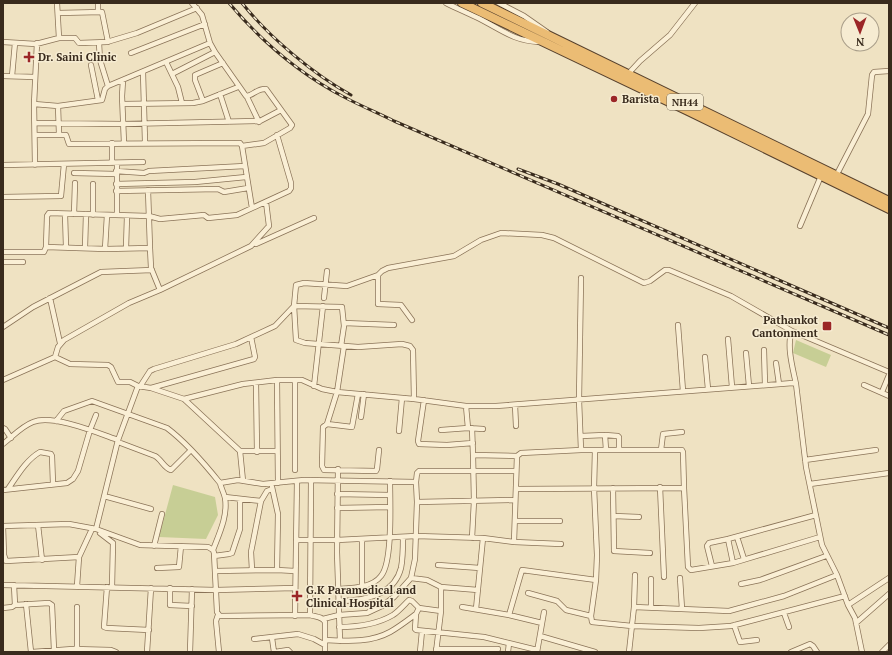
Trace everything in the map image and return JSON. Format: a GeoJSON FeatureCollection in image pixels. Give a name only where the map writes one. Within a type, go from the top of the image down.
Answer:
{"type":"FeatureCollection","features":[{"type":"Feature","properties":{"kind":"highway","name":"NH44"},"geometry":{"type":"LineString","coordinates":[[462,3],[806,165],[836,176],[889,201]]}},
{"type":"Feature","properties":{"kind":"highway","name":"NH44"},"geometry":{"type":"LineString","coordinates":[[482,3],[628,74],[806,165],[821,176],[889,209]]}},
{"type":"Feature","properties":{"kind":"street"},"geometry":{"type":"LineString","coordinates":[[57,3],[59,38]]}},
{"type":"Feature","properties":{"kind":"street"},"geometry":{"type":"LineString","coordinates":[[98,3],[98,12]]}},
{"type":"Feature","properties":{"kind":"street"},"geometry":{"type":"LineString","coordinates":[[192,3],[202,14],[210,43],[215,52],[238,87],[247,96],[259,122]]}},
{"type":"Feature","properties":{"kind":"street"},"geometry":{"type":"LineString","coordinates":[[446,3],[482,20],[508,35],[527,42],[545,43]]}},
{"type":"Feature","properties":{"kind":"street"},"geometry":{"type":"LineString","coordinates":[[499,3],[524,16],[542,28],[552,38]]}},
{"type":"Feature","properties":{"kind":"street"},"geometry":{"type":"LineString","coordinates":[[628,74],[640,61],[670,35],[695,3]]}},
{"type":"Feature","properties":{"kind":"street"},"geometry":{"type":"LineString","coordinates":[[3,42],[38,43],[59,38],[76,38],[79,43],[108,42],[136,33],[197,8]]}},
{"type":"Feature","properties":{"kind":"street"},"geometry":{"type":"LineString","coordinates":[[58,14],[102,12],[108,42]]}},
{"type":"Feature","properties":{"kind":"street"},"geometry":{"type":"LineString","coordinates":[[131,53],[205,24]]}},
{"type":"Feature","properties":{"kind":"street"},"geometry":{"type":"LineString","coordinates":[[12,76],[15,43]]}},
{"type":"Feature","properties":{"kind":"street"},"geometry":{"type":"LineString","coordinates":[[35,164],[34,104],[38,43]]}},
{"type":"Feature","properties":{"kind":"street"},"geometry":{"type":"LineString","coordinates":[[99,43],[100,60],[108,86]]}},
{"type":"Feature","properties":{"kind":"street"},"geometry":{"type":"LineString","coordinates":[[34,104],[58,106],[103,99],[105,89],[108,86],[210,43]]}},
{"type":"Feature","properties":{"kind":"street"},"geometry":{"type":"LineString","coordinates":[[172,74],[215,52]]}},
{"type":"Feature","properties":{"kind":"street"},"geometry":{"type":"LineString","coordinates":[[166,62],[178,87],[182,103]]}},
{"type":"Feature","properties":{"kind":"street"},"geometry":{"type":"LineString","coordinates":[[202,101],[195,80],[195,75],[223,63]]}},
{"type":"Feature","properties":{"kind":"street"},"geometry":{"type":"LineString","coordinates":[[92,65],[98,100]]}},
{"type":"Feature","properties":{"kind":"street"},"geometry":{"type":"LineString","coordinates":[[836,176],[868,114],[872,75],[874,72],[889,71]]}},
{"type":"Feature","properties":{"kind":"street"},"geometry":{"type":"LineString","coordinates":[[143,72],[145,142]]}},
{"type":"Feature","properties":{"kind":"street"},"geometry":{"type":"LineString","coordinates":[[3,76],[36,77]]}},
{"type":"Feature","properties":{"kind":"street"},"geometry":{"type":"LineString","coordinates":[[123,80],[124,142]]}},
{"type":"Feature","properties":{"kind":"street"},"geometry":{"type":"LineString","coordinates":[[123,104],[193,103],[238,87]]}},
{"type":"Feature","properties":{"kind":"street"},"geometry":{"type":"LineString","coordinates":[[242,146],[264,143],[292,126],[266,89],[259,89],[247,96]]}},
{"type":"Feature","properties":{"kind":"street"},"geometry":{"type":"LineString","coordinates":[[220,94],[229,122]]}},
{"type":"Feature","properties":{"kind":"street"},"geometry":{"type":"LineString","coordinates":[[58,106],[59,134]]}},
{"type":"Feature","properties":{"kind":"street"},"geometry":{"type":"LineString","coordinates":[[35,123],[123,124],[144,122],[259,122],[281,110]]}},
{"type":"Feature","properties":{"kind":"street"},"geometry":{"type":"LineString","coordinates":[[35,135],[59,134],[67,136],[69,144],[124,142],[239,142],[242,146],[252,208]]}},
{"type":"Feature","properties":{"kind":"street"},"geometry":{"type":"LineString","coordinates":[[3,252],[44,252],[46,247],[47,214],[49,213],[149,216],[160,219],[205,215],[208,218],[235,216],[289,191],[291,188],[291,183],[277,135]]}},
{"type":"Feature","properties":{"kind":"street"},"geometry":{"type":"LineString","coordinates":[[112,143],[116,173],[117,215]]}},
{"type":"Feature","properties":{"kind":"street"},"geometry":{"type":"LineString","coordinates":[[3,165],[143,162]]}},
{"type":"Feature","properties":{"kind":"street"},"geometry":{"type":"LineString","coordinates":[[3,197],[61,196],[64,164]]}},
{"type":"Feature","properties":{"kind":"street"},"geometry":{"type":"LineString","coordinates":[[74,172],[144,173],[149,171],[245,166]]}},
{"type":"Feature","properties":{"kind":"street"},"geometry":{"type":"LineString","coordinates":[[800,226],[821,176]]}},
{"type":"Feature","properties":{"kind":"street"},"geometry":{"type":"LineString","coordinates":[[116,184],[195,182],[246,177]]}},
{"type":"Feature","properties":{"kind":"street"},"geometry":{"type":"LineString","coordinates":[[74,214],[75,183]]}},
{"type":"Feature","properties":{"kind":"street"},"geometry":{"type":"LineString","coordinates":[[93,184],[93,215]]}},
{"type":"Feature","properties":{"kind":"street"},"geometry":{"type":"LineString","coordinates":[[116,191],[218,189],[224,192],[248,188]]}},
{"type":"Feature","properties":{"kind":"street"},"geometry":{"type":"LineString","coordinates":[[148,190],[152,270],[160,290]]}},
{"type":"Feature","properties":{"kind":"street"},"geometry":{"type":"LineString","coordinates":[[251,246],[269,226],[266,202]]}},
{"type":"Feature","properties":{"kind":"street"},"geometry":{"type":"LineString","coordinates":[[65,214],[66,247]]}},
{"type":"Feature","properties":{"kind":"street"},"geometry":{"type":"LineString","coordinates":[[85,248],[86,214]]}},
{"type":"Feature","properties":{"kind":"street"},"geometry":{"type":"LineString","coordinates":[[105,249],[107,215]]}},
{"type":"Feature","properties":{"kind":"street"},"geometry":{"type":"LineString","coordinates":[[126,248],[127,216]]}},
{"type":"Feature","properties":{"kind":"street"},"geometry":{"type":"LineString","coordinates":[[60,343],[129,303],[314,218]]}},
{"type":"Feature","properties":{"kind":"street"},"geometry":{"type":"LineString","coordinates":[[414,399],[413,350],[411,347],[402,344],[358,347],[319,344],[296,340],[294,306],[295,286],[297,284],[304,283],[350,285],[378,275],[388,268],[454,256],[481,240],[496,234],[508,233],[542,235],[554,238],[644,283],[650,281],[665,270],[669,270],[731,296],[792,330],[889,374],[882,392]]}},
{"type":"Feature","properties":{"kind":"street"},"geometry":{"type":"LineString","coordinates":[[46,247],[105,249],[150,248]]}},
{"type":"Feature","properties":{"kind":"street"},"geometry":{"type":"LineString","coordinates":[[3,262],[23,262]]}},
{"type":"Feature","properties":{"kind":"street"},"geometry":{"type":"LineString","coordinates":[[3,327],[33,307],[101,272],[152,270]]}},
{"type":"Feature","properties":{"kind":"street"},"geometry":{"type":"LineString","coordinates":[[324,298],[327,271]]}},
{"type":"Feature","properties":{"kind":"street"},"geometry":{"type":"LineString","coordinates":[[378,275],[378,304],[401,305],[412,320]]}},
{"type":"Feature","properties":{"kind":"street"},"geometry":{"type":"LineString","coordinates":[[581,278],[579,400],[581,450]]}},
{"type":"Feature","properties":{"kind":"street"},"geometry":{"type":"LineString","coordinates":[[3,380],[55,357],[60,343],[50,298]]}},
{"type":"Feature","properties":{"kind":"street"},"geometry":{"type":"LineString","coordinates":[[78,586],[79,557],[94,529],[118,441],[140,386],[150,371],[154,368],[232,346],[278,324],[294,306],[342,307],[344,323],[337,392],[327,424],[323,427],[322,466],[324,470],[376,471],[379,450]]}},
{"type":"Feature","properties":{"kind":"street"},"geometry":{"type":"LineString","coordinates":[[314,386],[323,306]]}},
{"type":"Feature","properties":{"kind":"street"},"geometry":{"type":"LineString","coordinates":[[344,323],[394,326]]}},
{"type":"Feature","properties":{"kind":"street"},"geometry":{"type":"LineString","coordinates":[[678,325],[682,391]]}},
{"type":"Feature","properties":{"kind":"street"},"geometry":{"type":"LineString","coordinates":[[792,330],[790,336],[792,362],[805,460],[820,537],[826,556],[836,575],[856,623],[862,652]]}},
{"type":"Feature","properties":{"kind":"street"},"geometry":{"type":"LineString","coordinates":[[151,388],[254,359],[255,357],[251,337]]}},
{"type":"Feature","properties":{"kind":"street"},"geometry":{"type":"LineString","coordinates":[[728,339],[732,387]]}},
{"type":"Feature","properties":{"kind":"street"},"geometry":{"type":"LineString","coordinates":[[764,350],[765,385]]}},
{"type":"Feature","properties":{"kind":"street"},"geometry":{"type":"LineString","coordinates":[[746,353],[749,386]]}},
{"type":"Feature","properties":{"kind":"street"},"geometry":{"type":"LineString","coordinates":[[55,357],[70,364],[108,365],[111,367],[118,382],[130,382],[184,399],[240,451],[276,451]]}},
{"type":"Feature","properties":{"kind":"street"},"geometry":{"type":"LineString","coordinates":[[705,357],[708,389]]}},
{"type":"Feature","properties":{"kind":"street"},"geometry":{"type":"LineString","coordinates":[[776,363],[779,384]]}},
{"type":"Feature","properties":{"kind":"street"},"geometry":{"type":"LineString","coordinates":[[184,399],[243,384],[277,380],[305,380],[322,389],[337,392],[424,400],[466,406],[515,405],[732,387],[796,384]]}},
{"type":"Feature","properties":{"kind":"street"},"geometry":{"type":"LineString","coordinates":[[277,380],[276,451],[278,483]]}},
{"type":"Feature","properties":{"kind":"street"},"geometry":{"type":"LineString","coordinates":[[295,380],[295,470]]}},
{"type":"Feature","properties":{"kind":"street"},"geometry":{"type":"LineString","coordinates":[[256,383],[257,452]]}},
{"type":"Feature","properties":{"kind":"street"},"geometry":{"type":"LineString","coordinates":[[864,385],[889,396]]}},
{"type":"Feature","properties":{"kind":"street"},"geometry":{"type":"LineString","coordinates":[[327,424],[352,427],[358,394]]}},
{"type":"Feature","properties":{"kind":"street"},"geometry":{"type":"LineString","coordinates":[[361,417],[364,394]]}},
{"type":"Feature","properties":{"kind":"street"},"geometry":{"type":"LineString","coordinates":[[399,431],[402,398]]}},
{"type":"Feature","properties":{"kind":"street"},"geometry":{"type":"LineString","coordinates":[[424,400],[418,441],[419,444],[447,446],[473,443]]}},
{"type":"Feature","properties":{"kind":"street"},"geometry":{"type":"LineString","coordinates":[[56,420],[64,411],[90,401],[167,428],[191,450],[220,483],[225,497],[225,513],[213,550],[219,652]]}},
{"type":"Feature","properties":{"kind":"street"},"geometry":{"type":"LineString","coordinates":[[515,405],[516,426]]}},
{"type":"Feature","properties":{"kind":"street"},"geometry":{"type":"LineString","coordinates":[[466,406],[473,443],[474,500],[472,538]]}},
{"type":"Feature","properties":{"kind":"street"},"geometry":{"type":"LineString","coordinates":[[5,490],[67,483],[75,476],[96,415]]}},
{"type":"Feature","properties":{"kind":"street"},"geometry":{"type":"LineString","coordinates":[[3,444],[33,422],[56,420],[90,430],[155,456],[160,459],[168,469],[171,470],[191,450]]}},
{"type":"Feature","properties":{"kind":"street"},"geometry":{"type":"LineString","coordinates":[[3,428],[12,438]]}},
{"type":"Feature","properties":{"kind":"street"},"geometry":{"type":"LineString","coordinates":[[441,430],[470,428],[483,429]]}},
{"type":"Feature","properties":{"kind":"street"},"geometry":{"type":"LineString","coordinates":[[661,450],[663,434],[682,432]]}},
{"type":"Feature","properties":{"kind":"street"},"geometry":{"type":"LineString","coordinates":[[605,435],[606,450]]}},
{"type":"Feature","properties":{"kind":"street"},"geometry":{"type":"LineString","coordinates":[[581,436],[618,436],[619,450]]}},
{"type":"Feature","properties":{"kind":"street"},"geometry":{"type":"LineString","coordinates":[[473,455],[517,456],[521,453],[581,450],[682,450],[688,567],[689,569],[693,570],[733,563],[820,537]]}},
{"type":"Feature","properties":{"kind":"street"},"geometry":{"type":"LineString","coordinates":[[596,450],[594,488],[597,555],[596,580],[590,616],[591,621],[632,626],[699,628],[734,625],[845,596]]}},
{"type":"Feature","properties":{"kind":"street"},"geometry":{"type":"LineString","coordinates":[[805,460],[876,450]]}},
{"type":"Feature","properties":{"kind":"street"},"geometry":{"type":"LineString","coordinates":[[240,451],[243,481]]}},
{"type":"Feature","properties":{"kind":"street"},"geometry":{"type":"LineString","coordinates":[[5,490],[28,461],[40,452],[51,454],[52,456],[53,484]]}},
{"type":"Feature","properties":{"kind":"street"},"geometry":{"type":"LineString","coordinates":[[514,542],[517,456]]}},
{"type":"Feature","properties":{"kind":"street"},"geometry":{"type":"LineString","coordinates":[[338,470],[337,540],[340,641]]}},
{"type":"Feature","properties":{"kind":"street"},"geometry":{"type":"LineString","coordinates":[[218,615],[222,617],[310,615],[323,619],[367,614],[382,606],[394,597],[412,578],[416,536],[416,482],[417,473],[419,471],[516,471]]}},
{"type":"Feature","properties":{"kind":"street"},"geometry":{"type":"LineString","coordinates":[[810,484],[889,473]]}},
{"type":"Feature","properties":{"kind":"street"},"geometry":{"type":"LineString","coordinates":[[220,483],[238,480],[271,486]]}},
{"type":"Feature","properties":{"kind":"street"},"geometry":{"type":"LineString","coordinates":[[252,570],[251,552],[261,501],[271,486],[278,483],[311,480],[416,482]]}},
{"type":"Feature","properties":{"kind":"street"},"geometry":{"type":"LineString","coordinates":[[310,615],[311,480]]}},
{"type":"Feature","properties":{"kind":"street"},"geometry":{"type":"LineString","coordinates":[[295,616],[297,481]]}},
{"type":"Feature","properties":{"kind":"street"},"geometry":{"type":"LineString","coordinates":[[338,589],[362,587],[378,579],[383,574],[387,561],[389,538],[390,481]]}},
{"type":"Feature","properties":{"kind":"street"},"geometry":{"type":"LineString","coordinates":[[271,486],[278,514],[277,570]]}},
{"type":"Feature","properties":{"kind":"street"},"geometry":{"type":"LineString","coordinates":[[660,487],[664,578]]}},
{"type":"Feature","properties":{"kind":"street"},"geometry":{"type":"LineString","coordinates":[[614,488],[614,552],[650,553]]}},
{"type":"Feature","properties":{"kind":"street"},"geometry":{"type":"LineString","coordinates":[[516,489],[684,488]]}},
{"type":"Feature","properties":{"kind":"street"},"geometry":{"type":"LineString","coordinates":[[337,494],[390,495]]}},
{"type":"Feature","properties":{"kind":"street"},"geometry":{"type":"LineString","coordinates":[[104,496],[151,509]]}},
{"type":"Feature","properties":{"kind":"street"},"geometry":{"type":"LineString","coordinates":[[225,497],[261,501]]}},
{"type":"Feature","properties":{"kind":"street"},"geometry":{"type":"LineString","coordinates":[[214,556],[232,553],[240,529],[240,499]]}},
{"type":"Feature","properties":{"kind":"street"},"geometry":{"type":"LineString","coordinates":[[417,502],[515,500]]}},
{"type":"Feature","properties":{"kind":"street"},"geometry":{"type":"LineString","coordinates":[[337,508],[390,507]]}},
{"type":"Feature","properties":{"kind":"street"},"geometry":{"type":"LineString","coordinates":[[154,546],[162,514]]}},
{"type":"Feature","properties":{"kind":"street"},"geometry":{"type":"LineString","coordinates":[[712,566],[708,544],[816,515]]}},
{"type":"Feature","properties":{"kind":"street"},"geometry":{"type":"LineString","coordinates":[[614,516],[639,517]]}},
{"type":"Feature","properties":{"kind":"street"},"geometry":{"type":"LineString","coordinates":[[515,521],[560,521]]}},
{"type":"Feature","properties":{"kind":"street"},"geometry":{"type":"LineString","coordinates":[[79,557],[7,562],[4,555],[3,526],[69,524],[94,529],[140,545],[208,547],[213,550]]}},
{"type":"Feature","properties":{"kind":"street"},"geometry":{"type":"LineString","coordinates":[[38,525],[42,560]]}},
{"type":"Feature","properties":{"kind":"street"},"geometry":{"type":"LineString","coordinates":[[94,529],[113,543],[104,627],[149,630]]}},
{"type":"Feature","properties":{"kind":"street"},"geometry":{"type":"LineString","coordinates":[[296,540],[337,540],[416,536],[483,538],[514,542],[561,544]]}},
{"type":"Feature","properties":{"kind":"street"},"geometry":{"type":"LineString","coordinates":[[737,536],[744,559]]}},
{"type":"Feature","properties":{"kind":"street"},"geometry":{"type":"LineString","coordinates":[[338,601],[354,602],[372,597],[385,590],[394,581],[401,567],[403,537]]}},
{"type":"Feature","properties":{"kind":"street"},"geometry":{"type":"LineString","coordinates":[[476,610],[483,538]]}},
{"type":"Feature","properties":{"kind":"street"},"geometry":{"type":"LineString","coordinates":[[362,539],[362,587]]}},
{"type":"Feature","properties":{"kind":"street"},"geometry":{"type":"LineString","coordinates":[[728,539],[733,563]]}},
{"type":"Feature","properties":{"kind":"street"},"geometry":{"type":"LineString","coordinates":[[157,568],[179,567],[181,546]]}},
{"type":"Feature","properties":{"kind":"street"},"geometry":{"type":"LineString","coordinates":[[741,584],[760,580],[826,556]]}},
{"type":"Feature","properties":{"kind":"street"},"geometry":{"type":"LineString","coordinates":[[438,565],[480,568]]}},
{"type":"Feature","properties":{"kind":"street"},"geometry":{"type":"LineString","coordinates":[[509,615],[522,570],[596,580]]}},
{"type":"Feature","properties":{"kind":"street"},"geometry":{"type":"LineString","coordinates":[[215,571],[295,571]]}},
{"type":"Feature","properties":{"kind":"street"},"geometry":{"type":"LineString","coordinates":[[629,652],[634,607],[635,575]]}},
{"type":"Feature","properties":{"kind":"street"},"geometry":{"type":"LineString","coordinates":[[634,607],[730,611],[784,596],[836,575]]}},
{"type":"Feature","properties":{"kind":"street"},"geometry":{"type":"LineString","coordinates":[[412,578],[427,580],[441,587],[478,590]]}},
{"type":"Feature","properties":{"kind":"street"},"geometry":{"type":"LineString","coordinates":[[680,578],[682,609]]}},
{"type":"Feature","properties":{"kind":"street"},"geometry":{"type":"LineString","coordinates":[[848,604],[889,578]]}},
{"type":"Feature","properties":{"kind":"street"},"geometry":{"type":"LineString","coordinates":[[651,579],[651,607]]}},
{"type":"Feature","properties":{"kind":"street"},"geometry":{"type":"LineString","coordinates":[[3,585],[216,590],[295,588]]}},
{"type":"Feature","properties":{"kind":"street"},"geometry":{"type":"LineString","coordinates":[[14,585],[15,605]]}},
{"type":"Feature","properties":{"kind":"street"},"geometry":{"type":"LineString","coordinates":[[441,587],[441,611],[436,650],[498,651],[499,641]]}},
{"type":"Feature","properties":{"kind":"street"},"geometry":{"type":"LineString","coordinates":[[146,652],[149,630],[151,588]]}},
{"type":"Feature","properties":{"kind":"street"},"geometry":{"type":"LineString","coordinates":[[170,588],[170,605],[192,606]]}},
{"type":"Feature","properties":{"kind":"street"},"geometry":{"type":"LineString","coordinates":[[190,652],[192,589]]}},
{"type":"Feature","properties":{"kind":"street"},"geometry":{"type":"LineString","coordinates":[[528,593],[556,601],[566,610],[590,616]]}},
{"type":"Feature","properties":{"kind":"street"},"geometry":{"type":"LineString","coordinates":[[856,623],[889,594]]}},
{"type":"Feature","properties":{"kind":"street"},"geometry":{"type":"LineString","coordinates":[[339,627],[360,627],[378,622],[392,616],[409,600],[419,608],[441,611]]}},
{"type":"Feature","properties":{"kind":"street"},"geometry":{"type":"LineString","coordinates":[[3,608],[26,604],[49,603],[52,605],[54,650]]}},
{"type":"Feature","properties":{"kind":"street"},"geometry":{"type":"LineString","coordinates":[[26,604],[32,652],[78,649],[111,650],[116,652]]}},
{"type":"Feature","properties":{"kind":"street"},"geometry":{"type":"LineString","coordinates":[[78,607],[78,649]]}},
{"type":"Feature","properties":{"kind":"street"},"geometry":{"type":"LineString","coordinates":[[462,607],[509,615],[542,623]]}},
{"type":"Feature","properties":{"kind":"street"},"geometry":{"type":"LineString","coordinates":[[419,608],[416,614],[414,629],[416,630],[439,634],[484,637],[537,651],[544,612]]}},
{"type":"Feature","properties":{"kind":"street"},"geometry":{"type":"LineString","coordinates":[[784,613],[789,627]]}},
{"type":"Feature","properties":{"kind":"street"},"geometry":{"type":"LineString","coordinates":[[254,639],[302,635],[325,642],[365,640],[390,632],[416,614]]}},
{"type":"Feature","properties":{"kind":"street"},"geometry":{"type":"LineString","coordinates":[[323,619],[325,622],[325,652]]}},
{"type":"Feature","properties":{"kind":"street"},"geometry":{"type":"LineString","coordinates":[[734,625],[740,642],[757,640]]}},
{"type":"Feature","properties":{"kind":"street"},"geometry":{"type":"LineString","coordinates":[[420,652],[422,631]]}},
{"type":"Feature","properties":{"kind":"street"},"geometry":{"type":"LineString","coordinates":[[540,636],[595,652]]}},
{"type":"Feature","properties":{"kind":"street"},"geometry":{"type":"LineString","coordinates":[[272,638],[274,652],[288,650],[290,652]]}},
{"type":"Feature","properties":{"kind":"street"},"geometry":{"type":"LineString","coordinates":[[508,643],[508,652]]}},
{"type":"Feature","properties":{"kind":"street"},"geometry":{"type":"LineString","coordinates":[[791,652],[810,644],[817,652]]}},
{"type":"Feature","properties":{"kind":"street"},"geometry":{"type":"LineString","coordinates":[[882,652],[889,645]]}},
{"type":"Feature","properties":{"kind":"green space"},"geometry":{"type":"Polygon","coordinates":[[[796,340],[831,355],[826,367],[793,353],[796,340]]]}},
{"type":"Feature","properties":{"kind":"green space"},"geometry":{"type":"Polygon","coordinates":[[[173,485],[215,497],[218,515],[206,539],[159,537],[173,485]]]}},
{"type":"Feature","properties":{"kind":"railway"},"geometry":{"type":"LineString","coordinates":[[229,3],[241,17],[282,56],[312,78],[350,100],[394,121],[889,335]]}},
{"type":"Feature","properties":{"kind":"railway"},"geometry":{"type":"LineString","coordinates":[[242,3],[265,29],[292,54],[322,77],[351,95]]}},
{"type":"Feature","properties":{"kind":"railway"},"geometry":{"type":"LineString","coordinates":[[518,169],[558,184],[889,328]]}},
{"type":"Feature","properties":{"kind":"place","name":"Dr. Saini Clinic"},"geometry":{"type":"Point","coordinates":[29,57]}},
{"type":"Feature","properties":{"kind":"place","name":"Barista"},"geometry":{"type":"Point","coordinates":[614,99]}},
{"type":"Feature","properties":{"kind":"place","name":"Pathankot Cantonment"},"geometry":{"type":"Point","coordinates":[827,326]}},
{"type":"Feature","properties":{"kind":"place","name":"G.K Paramedical and Clinical Hospital"},"geometry":{"type":"Point","coordinates":[297,596]}}]}
